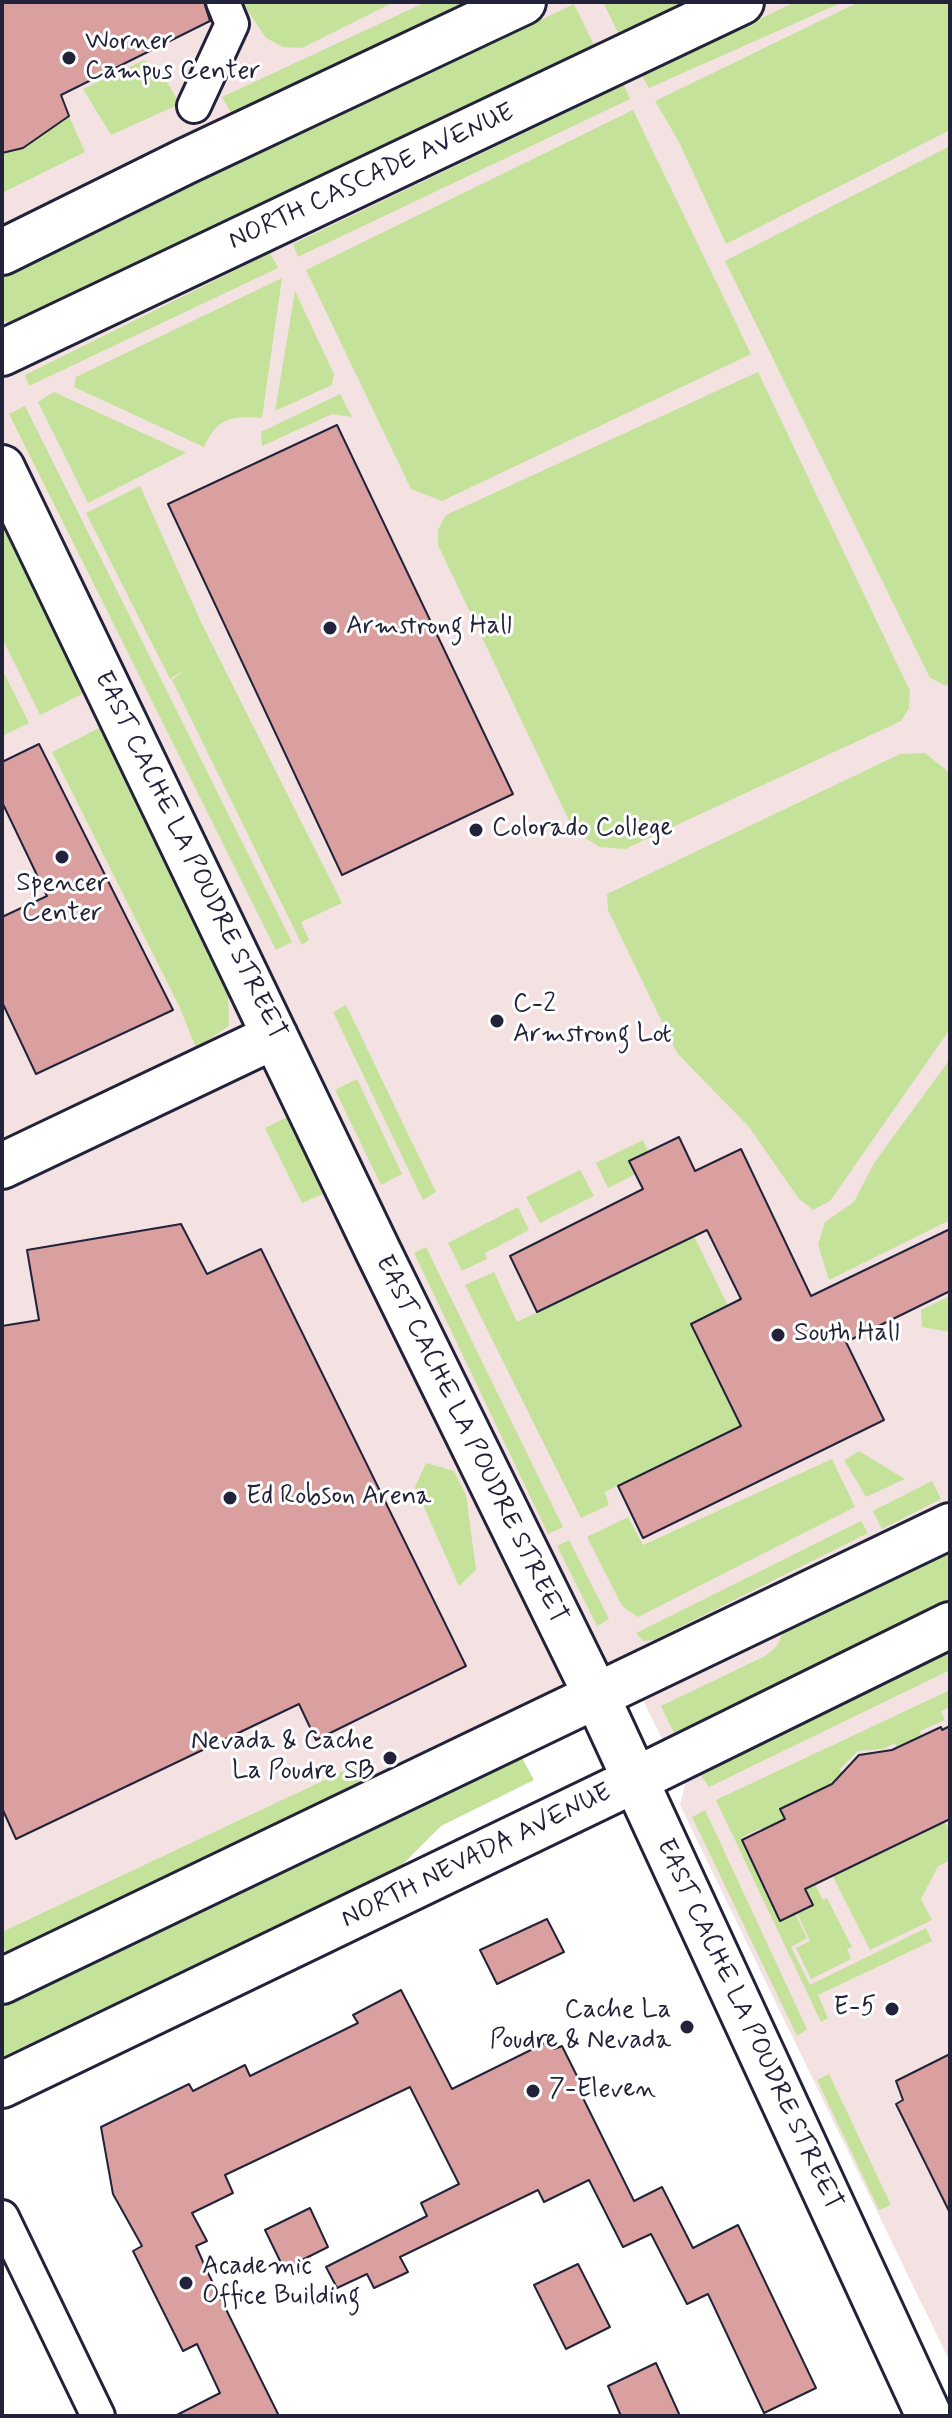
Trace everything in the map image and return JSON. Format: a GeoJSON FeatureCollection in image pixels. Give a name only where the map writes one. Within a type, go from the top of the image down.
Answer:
{"type":"FeatureCollection","features":[{"type":"Feature","properties":{"kind":"main road"},"geometry":{"type":"LineString","coordinates":[[2,252],[186,161],[523,2]]}},
{"type":"Feature","properties":{"kind":"main road","name":"NORTH CASCADE AVENUE"},"geometry":{"type":"LineString","coordinates":[[2,353],[741,2]]}},
{"type":"Feature","properties":{"kind":"main road","name":"EAST CACHE LA POUDRE STREET"},"geometry":{"type":"LineString","coordinates":[[2,468],[379,1253],[597,1697],[929,2416]]}},
{"type":"Feature","properties":{"kind":"main road"},"geometry":{"type":"LineString","coordinates":[[2,1166],[275,1036]]}},
{"type":"Feature","properties":{"kind":"main road"},"geometry":{"type":"LineString","coordinates":[[2,1981],[950,1526]]}},
{"type":"Feature","properties":{"kind":"main road","name":"NORTH NEVADA AVENUE"},"geometry":{"type":"LineString","coordinates":[[2,2085],[950,1625]]}},
{"type":"Feature","properties":{"kind":"street"},"geometry":{"type":"LineString","coordinates":[[194,106],[232,24],[223,2]]}},
{"type":"Feature","properties":{"kind":"street"},"geometry":{"type":"LineString","coordinates":[[2,2217],[98,2416]]}},
{"type":"Feature","properties":{"kind":"shaded area","name":"Colorado College"},"geometry":{"type":"Polygon","coordinates":[[[2,2],[950,2],[950,2362],[680,1805],[685,1785],[622,1658],[2,1955],[2,2]]]}},
{"type":"Feature","properties":{"kind":"green space"},"geometry":{"type":"Polygon","coordinates":[[[242,2],[394,2],[302,48],[283,47],[266,38],[242,2]]]}},
{"type":"Feature","properties":{"kind":"green space"},"geometry":{"type":"Polygon","coordinates":[[[426,2],[468,2],[231,113],[222,97],[426,2]]]}},
{"type":"Feature","properties":{"kind":"green space"},"geometry":{"type":"Polygon","coordinates":[[[603,2],[693,2],[620,37],[603,2]]]}},
{"type":"Feature","properties":{"kind":"green space"},"geometry":{"type":"Polygon","coordinates":[[[795,2],[843,2],[649,88],[642,76],[795,2]]]}},
{"type":"Feature","properties":{"kind":"green space"},"geometry":{"type":"Polygon","coordinates":[[[859,2],[950,2],[950,130],[726,244],[679,142],[655,101],[859,2]]]}},
{"type":"Feature","properties":{"kind":"green space"},"geometry":{"type":"Polygon","coordinates":[[[574,4],[596,49],[24,321],[6,322],[2,318],[2,276],[574,4]]]}},
{"type":"Feature","properties":{"kind":"green space"},"geometry":{"type":"Polygon","coordinates":[[[144,60],[164,77],[180,104],[111,135],[83,89],[144,60]]]}},
{"type":"Feature","properties":{"kind":"green space"},"geometry":{"type":"Polygon","coordinates":[[[624,85],[630,99],[298,257],[293,244],[624,85]]]}},
{"type":"Feature","properties":{"kind":"green space"},"geometry":{"type":"Polygon","coordinates":[[[633,110],[751,354],[442,501],[411,489],[306,270],[633,110]]]}},
{"type":"Feature","properties":{"kind":"green space"},"geometry":{"type":"Polygon","coordinates":[[[69,116],[85,152],[2,193],[2,153],[23,148],[69,116]]]}},
{"type":"Feature","properties":{"kind":"green space"},"geometry":{"type":"Polygon","coordinates":[[[950,146],[950,681],[946,686],[930,678],[725,261],[950,146]]]}},
{"type":"Feature","properties":{"kind":"green space"},"geometry":{"type":"Polygon","coordinates":[[[270,253],[278,268],[29,386],[25,375],[270,253]]]}},
{"type":"Feature","properties":{"kind":"green space"},"geometry":{"type":"Polygon","coordinates":[[[282,278],[262,418],[227,420],[220,424],[204,447],[74,387],[76,377],[282,278]]]}},
{"type":"Feature","properties":{"kind":"green space"},"geometry":{"type":"Polygon","coordinates":[[[295,291],[334,374],[332,385],[275,411],[295,291]]]}},
{"type":"Feature","properties":{"kind":"green space"},"geometry":{"type":"Polygon","coordinates":[[[758,372],[910,691],[909,708],[901,721],[625,849],[600,847],[574,831],[438,545],[438,530],[446,515],[758,372]]]}},
{"type":"Feature","properties":{"kind":"green space"},"geometry":{"type":"Polygon","coordinates":[[[54,392],[186,453],[88,503],[38,402],[54,392]]]}},
{"type":"Feature","properties":{"kind":"green space"},"geometry":{"type":"Polygon","coordinates":[[[340,394],[352,417],[332,414],[262,446],[261,432],[340,394]]]}},
{"type":"Feature","properties":{"kind":"green space"},"geometry":{"type":"Polygon","coordinates":[[[25,406],[292,942],[276,950],[9,414],[25,406]]]}},
{"type":"Feature","properties":{"kind":"green space"},"geometry":{"type":"Polygon","coordinates":[[[140,486],[201,622],[342,903],[301,922],[309,940],[302,945],[172,680],[186,669],[170,679],[86,513],[140,486]]]}},
{"type":"Feature","properties":{"kind":"green space"},"geometry":{"type":"Polygon","coordinates":[[[2,520],[86,692],[40,715],[2,638],[2,520]]]}},
{"type":"Feature","properties":{"kind":"green space"},"geometry":{"type":"Polygon","coordinates":[[[2,669],[29,723],[2,736],[2,669]]]}},
{"type":"Feature","properties":{"kind":"green space"},"geometry":{"type":"Polygon","coordinates":[[[101,727],[228,995],[229,1026],[196,1048],[180,1008],[52,752],[101,727]]]}},
{"type":"Feature","properties":{"kind":"green space"},"geometry":{"type":"Polygon","coordinates":[[[925,753],[950,773],[950,1029],[830,1201],[813,1210],[799,1199],[749,1127],[677,1053],[608,910],[607,894],[900,754],[925,753]]]}},
{"type":"Feature","properties":{"kind":"green space"},"geometry":{"type":"Polygon","coordinates":[[[346,1005],[436,1192],[423,1200],[333,1012],[346,1005]]]}},
{"type":"Feature","properties":{"kind":"green space"},"geometry":{"type":"Polygon","coordinates":[[[950,1059],[950,1220],[829,1280],[818,1245],[825,1222],[854,1202],[874,1163],[950,1059]]]}},
{"type":"Feature","properties":{"kind":"green space"},"geometry":{"type":"Polygon","coordinates":[[[357,1079],[402,1174],[381,1185],[335,1090],[357,1079]]]}},
{"type":"Feature","properties":{"kind":"green space"},"geometry":{"type":"Polygon","coordinates":[[[289,1116],[323,1194],[302,1203],[265,1128],[289,1116]]]}},
{"type":"Feature","properties":{"kind":"green space"},"geometry":{"type":"Polygon","coordinates":[[[643,1140],[654,1165],[608,1188],[596,1163],[643,1140]]]}},
{"type":"Feature","properties":{"kind":"green space"},"geometry":{"type":"Polygon","coordinates":[[[580,1170],[594,1196],[540,1223],[526,1197],[580,1170]]]}},
{"type":"Feature","properties":{"kind":"green space"},"geometry":{"type":"Polygon","coordinates":[[[518,1207],[529,1230],[485,1253],[487,1259],[462,1271],[448,1243],[518,1207]]]}},
{"type":"Feature","properties":{"kind":"green space"},"geometry":{"type":"Polygon","coordinates":[[[694,1236],[728,1306],[691,1324],[741,1426],[605,1492],[609,1505],[581,1518],[465,1285],[494,1272],[517,1322],[694,1236]]]}},
{"type":"Feature","properties":{"kind":"green space"},"geometry":{"type":"Polygon","coordinates":[[[426,1247],[563,1527],[548,1534],[414,1253],[426,1247]]]}},
{"type":"Feature","properties":{"kind":"green space"},"geometry":{"type":"Polygon","coordinates":[[[950,1296],[950,1332],[922,1327],[921,1310],[950,1296]]]}},
{"type":"Feature","properties":{"kind":"green space"},"geometry":{"type":"Polygon","coordinates":[[[859,1451],[905,1479],[866,1497],[844,1460],[859,1451]]]}},
{"type":"Feature","properties":{"kind":"green space"},"geometry":{"type":"Polygon","coordinates":[[[832,1459],[855,1507],[638,1617],[622,1606],[587,1537],[628,1517],[643,1545],[832,1459]]]}},
{"type":"Feature","properties":{"kind":"green space"},"geometry":{"type":"Polygon","coordinates":[[[426,1463],[454,1471],[466,1495],[476,1570],[459,1586],[415,1487],[426,1463]]]}},
{"type":"Feature","properties":{"kind":"green space"},"geometry":{"type":"Polygon","coordinates":[[[932,1481],[941,1499],[882,1529],[873,1511],[932,1481]]]}},
{"type":"Feature","properties":{"kind":"green space"},"geometry":{"type":"Polygon","coordinates":[[[861,1521],[868,1533],[654,1640],[643,1641],[636,1633],[861,1521]]]}},
{"type":"Feature","properties":{"kind":"green space"},"geometry":{"type":"Polygon","coordinates":[[[569,1540],[609,1619],[597,1626],[557,1546],[569,1540]]]}},
{"type":"Feature","properties":{"kind":"green space"},"geometry":{"type":"Polygon","coordinates":[[[950,1549],[950,1607],[677,1739],[661,1706],[765,1656],[777,1646],[785,1628],[950,1549]]]}},
{"type":"Feature","properties":{"kind":"green space"},"geometry":{"type":"Polygon","coordinates":[[[950,1651],[950,1670],[709,1787],[700,1774],[950,1651]]]}},
{"type":"Feature","properties":{"kind":"green space"},"geometry":{"type":"Polygon","coordinates":[[[950,1690],[950,1707],[941,1711],[945,1720],[920,1731],[922,1739],[898,1750],[895,1743],[883,1749],[858,1751],[840,1769],[845,1779],[781,1810],[785,1819],[779,1823],[768,1844],[761,1828],[741,1838],[780,1920],[795,1913],[807,1938],[791,1947],[810,1985],[926,1928],[932,1941],[818,1995],[828,2018],[821,2022],[716,1800],[950,1690]]]}},
{"type":"Feature","properties":{"kind":"green space"},"geometry":{"type":"Polygon","coordinates":[[[521,1756],[534,1780],[441,1826],[401,1866],[4,2056],[2,2002],[521,1756]]]}},
{"type":"Feature","properties":{"kind":"green space"},"geometry":{"type":"Polygon","coordinates":[[[365,1761],[373,1778],[6,1953],[2,1945],[2,1932],[365,1761]]]}},
{"type":"Feature","properties":{"kind":"green space"},"geometry":{"type":"Polygon","coordinates":[[[705,1810],[807,2029],[797,2036],[692,1817],[705,1810]]]}},
{"type":"Feature","properties":{"kind":"green space"},"geometry":{"type":"Polygon","coordinates":[[[945,1821],[950,1832],[950,1860],[938,1866],[921,1899],[932,1920],[870,1950],[832,1875],[945,1821]]]}},
{"type":"Feature","properties":{"kind":"green space"},"geometry":{"type":"Polygon","coordinates":[[[815,1884],[823,1900],[827,1898],[852,1947],[847,1949],[851,1959],[811,1979],[796,1948],[810,1941],[797,1913],[813,1905],[805,1889],[815,1884]]]}},
{"type":"Feature","properties":{"kind":"green space"},"geometry":{"type":"Polygon","coordinates":[[[829,2074],[891,2205],[879,2210],[817,2080],[829,2074]]]}},
{"type":"Feature","properties":{"kind":"building","name":"Worner Campus Center"},"geometry":{"type":"Polygon","coordinates":[[[2,2],[204,2],[210,21],[61,95],[69,116],[23,148],[2,153],[2,2]]]}},
{"type":"Feature","properties":{"kind":"building","name":"Armstrong Hall"},"geometry":{"type":"Polygon","coordinates":[[[337,425],[513,794],[342,875],[168,504],[337,425]]]}},
{"type":"Feature","properties":{"kind":"building","name":"Spencer Center"},"geometry":{"type":"Polygon","coordinates":[[[39,744],[173,1010],[36,1074],[2,1002],[2,917],[47,896],[2,802],[2,762],[39,744]]]}},
{"type":"Feature","properties":{"kind":"building","name":"South Hall"},"geometry":{"type":"Polygon","coordinates":[[[679,1137],[695,1171],[741,1149],[811,1296],[950,1229],[950,1291],[846,1342],[884,1420],[643,1538],[618,1486],[741,1426],[691,1324],[741,1299],[707,1230],[537,1312],[510,1256],[643,1189],[629,1161],[679,1137]]]}},
{"type":"Feature","properties":{"kind":"building","name":"Ed Robson Arena"},"geometry":{"type":"Polygon","coordinates":[[[181,1224],[207,1274],[261,1249],[466,1666],[316,1740],[299,1704],[16,1839],[2,1808],[2,1326],[39,1320],[27,1250],[181,1224]]]}},
{"type":"Feature","properties":{"kind":"building"},"geometry":{"type":"Polygon","coordinates":[[[950,1726],[950,1819],[805,1889],[813,1905],[780,1921],[742,1840],[785,1819],[780,1809],[832,1784],[859,1755],[892,1750],[941,1727],[942,1730],[950,1726]]]}},
{"type":"Feature","properties":{"kind":"building"},"geometry":{"type":"Polygon","coordinates":[[[547,1919],[564,1952],[497,1984],[480,1950],[547,1919]]]}},
{"type":"Feature","properties":{"kind":"building"},"geometry":{"type":"Polygon","coordinates":[[[401,1990],[452,2089],[549,2041],[554,2049],[562,2046],[587,2096],[583,2098],[634,2201],[662,2187],[693,2248],[738,2225],[816,2388],[764,2413],[708,2294],[687,2304],[651,2234],[623,2247],[589,2180],[544,2202],[538,2190],[400,2257],[408,2272],[374,2288],[367,2274],[337,2288],[326,2267],[427,2216],[421,2203],[459,2184],[410,2087],[225,2175],[233,2193],[192,2213],[207,2241],[196,2246],[279,2416],[175,2416],[220,2393],[197,2344],[183,2351],[133,2251],[142,2246],[113,2194],[101,2127],[189,2084],[193,2091],[245,2065],[250,2076],[358,2023],[353,2015],[401,1990]]]}},
{"type":"Feature","properties":{"kind":"building"},"geometry":{"type":"Polygon","coordinates":[[[950,2054],[950,2213],[896,2104],[903,2100],[896,2081],[950,2054]]]}},
{"type":"Feature","properties":{"kind":"building"},"geometry":{"type":"Polygon","coordinates":[[[310,2208],[328,2247],[284,2269],[265,2230],[310,2208]]]}},
{"type":"Feature","properties":{"kind":"building"},"geometry":{"type":"Polygon","coordinates":[[[578,2264],[610,2327],[566,2349],[534,2285],[578,2264]]]}},
{"type":"Feature","properties":{"kind":"building"},"geometry":{"type":"Polygon","coordinates":[[[656,2363],[680,2416],[621,2416],[608,2386],[656,2363]]]}},
{"type":"Feature","properties":{"kind":"place","name":"Worner Campus Center"},"geometry":{"type":"Point","coordinates":[69,58]}},
{"type":"Feature","properties":{"kind":"place","name":"Armstrong Hall"},"geometry":{"type":"Point","coordinates":[330,628]}},
{"type":"Feature","properties":{"kind":"place","name":"Colorado College"},"geometry":{"type":"Point","coordinates":[476,830]}},
{"type":"Feature","properties":{"kind":"place","name":"Spencer Center"},"geometry":{"type":"Point","coordinates":[62,857]}},
{"type":"Feature","properties":{"kind":"place","name":"C-2 Armstrong Lot"},"geometry":{"type":"Point","coordinates":[497,1021]}},
{"type":"Feature","properties":{"kind":"place","name":"South Hall"},"geometry":{"type":"Point","coordinates":[778,1335]}},
{"type":"Feature","properties":{"kind":"place","name":"Ed Robson Arena"},"geometry":{"type":"Point","coordinates":[230,1498]}},
{"type":"Feature","properties":{"kind":"place","name":"Nevada & Cache La Poudre SB"},"geometry":{"type":"Point","coordinates":[390,1758]}},
{"type":"Feature","properties":{"kind":"place","name":"E-5"},"geometry":{"type":"Point","coordinates":[892,2009]}},
{"type":"Feature","properties":{"kind":"place","name":"Cache La Poudre & Nevada"},"geometry":{"type":"Point","coordinates":[687,2027]}},
{"type":"Feature","properties":{"kind":"place","name":"7-Eleven"},"geometry":{"type":"Point","coordinates":[533,2091]}},
{"type":"Feature","properties":{"kind":"place","name":"Academic Office Building"},"geometry":{"type":"Point","coordinates":[186,2283]}}]}
